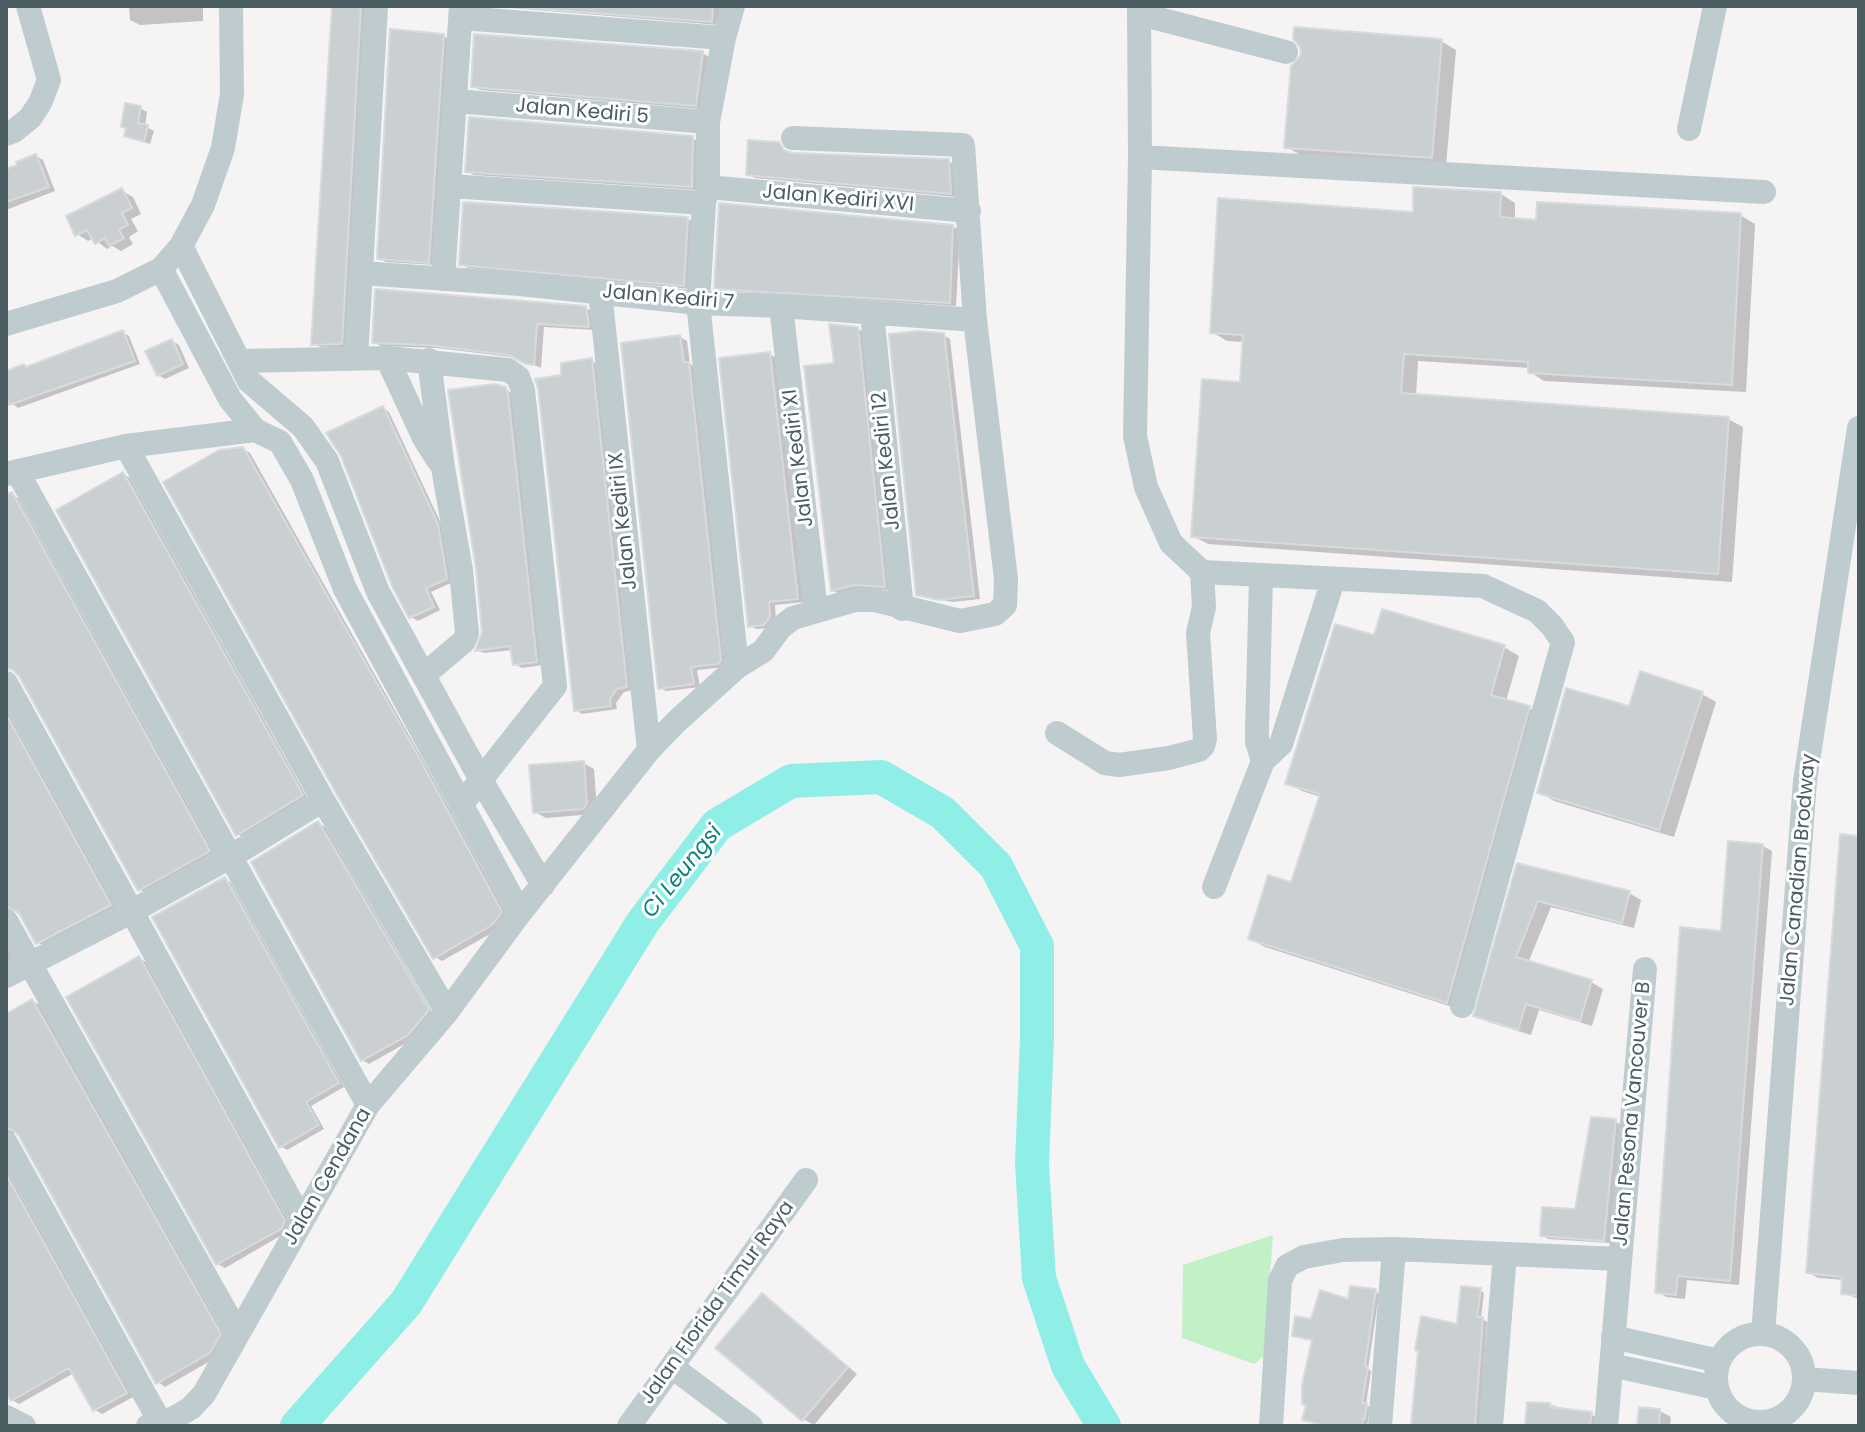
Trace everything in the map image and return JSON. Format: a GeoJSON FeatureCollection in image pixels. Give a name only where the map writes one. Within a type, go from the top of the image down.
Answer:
{"type":"FeatureCollection","features":[{"type":"Feature","properties":{"kind":"street"},"geometry":{"type":"LineString","coordinates":[[6,134],[30,118],[49,80],[28,6]]}},
{"type":"Feature","properties":{"kind":"street"},"geometry":{"type":"LineString","coordinates":[[6,324],[117,291],[161,269],[181,246],[203,205],[223,148],[232,94],[231,6]]}},
{"type":"Feature","properties":{"kind":"street"},"geometry":{"type":"LineString","coordinates":[[356,359],[376,6]]}},
{"type":"Feature","properties":{"kind":"street"},"geometry":{"type":"LineString","coordinates":[[733,6],[708,122],[698,303],[737,667]]}},
{"type":"Feature","properties":{"kind":"street"},"geometry":{"type":"LineString","coordinates":[[1689,129],[1715,6]]}},
{"type":"Feature","properties":{"kind":"street"},"geometry":{"type":"LineString","coordinates":[[1286,52],[1139,10],[1135,436],[1146,487],[1171,543],[1202,572],[1483,586],[1537,611],[1563,642],[1462,1006]]}},
{"type":"Feature","properties":{"kind":"street"},"geometry":{"type":"LineString","coordinates":[[443,279],[461,12],[724,38]]}},
{"type":"Feature","properties":{"kind":"street","name":"Jalan Kediri 5"},"geometry":{"type":"LineString","coordinates":[[455,101],[708,122]]}},
{"type":"Feature","properties":{"kind":"street"},"geometry":{"type":"LineString","coordinates":[[793,138],[963,145],[975,320]]}},
{"type":"Feature","properties":{"kind":"street"},"geometry":{"type":"LineString","coordinates":[[1140,157],[1764,192]]}},
{"type":"Feature","properties":{"kind":"street","name":"Jalan Kediri XVI"},"geometry":{"type":"LineString","coordinates":[[450,186],[706,195],[969,211]]}},
{"type":"Feature","properties":{"kind":"street"},"geometry":{"type":"LineString","coordinates":[[181,246],[249,381],[303,427],[327,461],[378,592],[481,780],[543,885]]}},
{"type":"Feature","properties":{"kind":"street"},"geometry":{"type":"LineString","coordinates":[[161,269],[230,399],[255,430],[280,442],[302,480],[345,589],[520,913]]}},
{"type":"Feature","properties":{"kind":"street","name":"Jalan Kediri 7"},"geometry":{"type":"LineString","coordinates":[[361,273],[698,303],[975,320]]}},
{"type":"Feature","properties":{"kind":"street","name":"Jalan Kediri IX"},"geometry":{"type":"LineString","coordinates":[[600,292],[649,750]]}},
{"type":"Feature","properties":{"kind":"street","name":"Jalan Kediri XI"},"geometry":{"type":"LineString","coordinates":[[781,306],[816,611]]}},
{"type":"Feature","properties":{"kind":"street","name":"Jalan Kediri 12"},"geometry":{"type":"LineString","coordinates":[[872,313],[902,609]]}},
{"type":"Feature","properties":{"kind":"street","name":"Jalan Cendana"},"geometry":{"type":"LineString","coordinates":[[154,1424],[174,1418],[198,1401],[368,1105],[447,1012],[520,913],[649,750],[737,667],[763,651],[780,628],[793,618],[855,600],[875,600],[960,621],[985,618],[1005,605],[1006,579],[975,320]]}},
{"type":"Feature","properties":{"kind":"street"},"geometry":{"type":"LineString","coordinates":[[387,358],[424,438],[443,468]]}},
{"type":"Feature","properties":{"kind":"street"},"geometry":{"type":"LineString","coordinates":[[239,361],[429,360],[508,370],[518,377],[523,390],[555,686],[461,805]]}},
{"type":"Feature","properties":{"kind":"street"},"geometry":{"type":"LineString","coordinates":[[424,675],[464,641],[467,633],[461,570],[443,468],[429,360]]}},
{"type":"Feature","properties":{"kind":"street","name":"Jalan Canadian Brodway"},"geometry":{"type":"LineString","coordinates":[[1763,1334],[1805,781],[1848,564],[1859,428]]}},
{"type":"Feature","properties":{"kind":"street"},"geometry":{"type":"LineString","coordinates":[[255,430],[126,446],[12,472],[368,1105]]}},
{"type":"Feature","properties":{"kind":"street"},"geometry":{"type":"LineString","coordinates":[[126,446],[323,800],[447,1012]]}},
{"type":"Feature","properties":{"kind":"street"},"geometry":{"type":"LineString","coordinates":[[1057,733],[1105,763],[1119,765],[1169,758],[1199,750],[1203,746],[1198,633],[1204,607],[1202,572]]}},
{"type":"Feature","properties":{"kind":"street"},"geometry":{"type":"LineString","coordinates":[[1261,577],[1257,729],[1263,761]]}},
{"type":"Feature","properties":{"kind":"street"},"geometry":{"type":"LineString","coordinates":[[1214,887],[1263,761],[1281,744],[1333,580]]}},
{"type":"Feature","properties":{"kind":"street"},"geometry":{"type":"LineString","coordinates":[[6,683],[302,1221]]}},
{"type":"Feature","properties":{"kind":"street"},"geometry":{"type":"LineString","coordinates":[[6,976],[133,911],[323,800]]}},
{"type":"Feature","properties":{"kind":"street"},"geometry":{"type":"LineString","coordinates":[[6,921],[238,1334]]}},
{"type":"Feature","properties":{"kind":"street","name":"Jalan Pesona Vancouver B"},"geometry":{"type":"LineString","coordinates":[[1606,1426],[1645,969]]}},
{"type":"Feature","properties":{"kind":"street"},"geometry":{"type":"LineString","coordinates":[[6,1143],[154,1424]]}},
{"type":"Feature","properties":{"kind":"street","name":"Jalan Florida Timur Raya"},"geometry":{"type":"LineString","coordinates":[[629,1426],[806,1180]]}},
{"type":"Feature","properties":{"kind":"street"},"geometry":{"type":"LineString","coordinates":[[1380,1426],[1394,1249]]}},
{"type":"Feature","properties":{"kind":"street","name":"Jalan Pesona Vancouver B"},"geometry":{"type":"LineString","coordinates":[[1271,1426],[1280,1281],[1287,1266],[1304,1257],[1343,1250],[1394,1249],[1620,1259]]}},
{"type":"Feature","properties":{"kind":"street"},"geometry":{"type":"LineString","coordinates":[[1491,1426],[1505,1254]]}},
{"type":"Feature","properties":{"kind":"street"},"geometry":{"type":"LineString","coordinates":[[1749,1335],[1776,1337],[1797,1354],[1804,1379],[1801,1393],[1794,1406],[1771,1421],[1757,1424],[1744,1419],[1732,1412],[1717,1388],[1719,1361],[1726,1349],[1737,1340],[1749,1335]]}},
{"type":"Feature","properties":{"kind":"street"},"geometry":{"type":"LineString","coordinates":[[1613,1337],[1719,1361]]}},
{"type":"Feature","properties":{"kind":"street"},"geometry":{"type":"LineString","coordinates":[[1611,1365],[1717,1388]]}},
{"type":"Feature","properties":{"kind":"street"},"geometry":{"type":"LineString","coordinates":[[672,1367],[751,1426]]}},
{"type":"Feature","properties":{"kind":"street"},"geometry":{"type":"LineString","coordinates":[[1804,1379],[1859,1383]]}},
{"type":"Feature","properties":{"kind":"street"},"geometry":{"type":"LineString","coordinates":[[6,1417],[24,1426]]}},
{"type":"Feature","properties":{"kind":"green space"},"geometry":{"type":"Polygon","coordinates":[[[1273,1235],[1264,1356],[1254,1364],[1182,1338],[1183,1265],[1273,1235]]]}},
{"type":"Feature","properties":{"kind":"building"},"geometry":{"type":"Polygon","coordinates":[[[332,6],[361,6],[342,344],[311,345],[332,6]]]}},
{"type":"Feature","properties":{"kind":"building"},"geometry":{"type":"Polygon","coordinates":[[[501,6],[713,6],[712,22],[501,6]]]}},
{"type":"Feature","properties":{"kind":"building"},"geometry":{"type":"Polygon","coordinates":[[[1294,27],[1442,39],[1432,158],[1284,148],[1291,66],[1301,55],[1300,47],[1293,39],[1294,27]]]}},
{"type":"Feature","properties":{"kind":"building"},"geometry":{"type":"Polygon","coordinates":[[[390,29],[444,34],[429,263],[377,259],[390,29]]]}},
{"type":"Feature","properties":{"kind":"building"},"geometry":{"type":"Polygon","coordinates":[[[474,34],[703,51],[696,106],[471,87],[474,34]]]}},
{"type":"Feature","properties":{"kind":"building"},"geometry":{"type":"Polygon","coordinates":[[[125,103],[141,106],[138,123],[148,125],[144,142],[124,136],[126,128],[121,127],[125,103]]]}},
{"type":"Feature","properties":{"kind":"building"},"geometry":{"type":"Polygon","coordinates":[[[469,117],[693,136],[692,187],[465,172],[469,117]]]}},
{"type":"Feature","properties":{"kind":"building"},"geometry":{"type":"Polygon","coordinates":[[[748,140],[779,142],[784,150],[792,153],[949,159],[951,194],[746,175],[748,140]]]}},
{"type":"Feature","properties":{"kind":"building"},"geometry":{"type":"Polygon","coordinates":[[[36,154],[49,187],[6,202],[6,169],[36,154]]]}},
{"type":"Feature","properties":{"kind":"building"},"geometry":{"type":"Polygon","coordinates":[[[1413,187],[1501,192],[1500,217],[1536,220],[1537,202],[1741,213],[1732,385],[1528,373],[1528,362],[1404,354],[1401,393],[1729,417],[1718,574],[1191,537],[1202,379],[1240,382],[1243,335],[1210,333],[1218,198],[1413,212],[1413,187]]]}},
{"type":"Feature","properties":{"kind":"building"},"geometry":{"type":"Polygon","coordinates":[[[122,188],[132,208],[122,213],[128,225],[119,230],[124,238],[109,246],[105,238],[95,244],[87,230],[75,236],[66,216],[122,188]]]}},
{"type":"Feature","properties":{"kind":"building"},"geometry":{"type":"Polygon","coordinates":[[[463,202],[688,217],[684,286],[459,265],[463,202]]]}},
{"type":"Feature","properties":{"kind":"building"},"geometry":{"type":"Polygon","coordinates":[[[719,203],[953,225],[950,303],[714,289],[719,203]]]}},
{"type":"Feature","properties":{"kind":"building"},"geometry":{"type":"Polygon","coordinates":[[[375,289],[586,306],[589,327],[537,324],[534,365],[509,355],[428,345],[372,343],[375,289]]]}},
{"type":"Feature","properties":{"kind":"building"},"geometry":{"type":"Polygon","coordinates":[[[829,324],[858,327],[885,587],[855,585],[831,591],[804,366],[834,363],[829,324]]]}},
{"type":"Feature","properties":{"kind":"building"},"geometry":{"type":"Polygon","coordinates":[[[123,330],[135,361],[9,405],[6,371],[24,364],[26,367],[123,330]]]}},
{"type":"Feature","properties":{"kind":"building"},"geometry":{"type":"Polygon","coordinates":[[[918,331],[944,333],[974,596],[939,600],[916,595],[889,334],[918,331]]]}},
{"type":"Feature","properties":{"kind":"building"},"geometry":{"type":"Polygon","coordinates":[[[680,335],[684,362],[689,362],[721,661],[691,667],[694,684],[658,689],[621,343],[680,335]]]}},
{"type":"Feature","properties":{"kind":"building"},"geometry":{"type":"Polygon","coordinates":[[[172,339],[183,364],[157,376],[145,351],[172,339]]]}},
{"type":"Feature","properties":{"kind":"building"},"geometry":{"type":"Polygon","coordinates":[[[770,352],[798,599],[769,602],[770,617],[764,625],[748,627],[719,358],[770,352]]]}},
{"type":"Feature","properties":{"kind":"building"},"geometry":{"type":"Polygon","coordinates":[[[592,358],[627,687],[617,689],[610,699],[611,706],[574,711],[535,379],[561,375],[561,363],[592,358]]]}},
{"type":"Feature","properties":{"kind":"building"},"geometry":{"type":"Polygon","coordinates":[[[494,384],[506,387],[508,394],[537,662],[513,665],[510,646],[475,651],[482,632],[476,569],[448,390],[494,384]]]}},
{"type":"Feature","properties":{"kind":"building"},"geometry":{"type":"Polygon","coordinates":[[[383,406],[438,524],[447,579],[426,588],[434,607],[409,618],[392,586],[341,456],[326,433],[383,406]]]}},
{"type":"Feature","properties":{"kind":"building"},"geometry":{"type":"Polygon","coordinates":[[[243,447],[421,761],[502,912],[492,925],[433,959],[336,793],[163,482],[219,450],[243,447]]]}},
{"type":"Feature","properties":{"kind":"building"},"geometry":{"type":"Polygon","coordinates":[[[123,472],[303,795],[236,836],[56,510],[123,472]]]}},
{"type":"Feature","properties":{"kind":"building"},"geometry":{"type":"Polygon","coordinates":[[[12,492],[210,851],[138,891],[19,676],[6,668],[6,495],[12,492]]]}},
{"type":"Feature","properties":{"kind":"building"},"geometry":{"type":"Polygon","coordinates":[[[1382,609],[1505,645],[1491,695],[1530,706],[1447,1003],[1248,939],[1268,875],[1291,882],[1320,794],[1285,784],[1335,624],[1374,635],[1382,609]]]}},
{"type":"Feature","properties":{"kind":"building"},"geometry":{"type":"Polygon","coordinates":[[[1640,671],[1703,692],[1659,830],[1537,793],[1566,688],[1629,706],[1640,671]]]}},
{"type":"Feature","properties":{"kind":"building"},"geometry":{"type":"Polygon","coordinates":[[[6,714],[111,905],[36,944],[19,913],[6,906],[6,714]]]}},
{"type":"Feature","properties":{"kind":"building"},"geometry":{"type":"Polygon","coordinates":[[[584,761],[587,804],[583,809],[533,813],[529,765],[584,761]]]}},
{"type":"Feature","properties":{"kind":"building"},"geometry":{"type":"Polygon","coordinates":[[[318,821],[429,1010],[408,1035],[361,1061],[251,862],[318,821]]]}},
{"type":"Feature","properties":{"kind":"building"},"geometry":{"type":"Polygon","coordinates":[[[1840,834],[1859,836],[1859,1296],[1841,1294],[1842,1277],[1806,1273],[1840,834]]]}},
{"type":"Feature","properties":{"kind":"building"},"geometry":{"type":"Polygon","coordinates":[[[1728,841],[1763,844],[1730,1281],[1678,1276],[1676,1295],[1655,1293],[1680,927],[1721,931],[1728,841]]]}},
{"type":"Feature","properties":{"kind":"building"},"geometry":{"type":"Polygon","coordinates":[[[1517,863],[1630,891],[1622,923],[1538,901],[1516,957],[1592,980],[1580,1021],[1526,1004],[1518,1030],[1473,1016],[1517,863]]]}},
{"type":"Feature","properties":{"kind":"building"},"geometry":{"type":"Polygon","coordinates":[[[225,877],[339,1083],[306,1102],[319,1125],[279,1148],[152,917],[225,877]]]}},
{"type":"Feature","properties":{"kind":"building"},"geometry":{"type":"Polygon","coordinates":[[[139,956],[285,1221],[281,1229],[216,1265],[66,997],[139,956]]]}},
{"type":"Feature","properties":{"kind":"building"},"geometry":{"type":"Polygon","coordinates":[[[32,999],[221,1334],[210,1353],[156,1384],[19,1136],[6,1128],[6,1014],[32,999]]]}},
{"type":"Feature","properties":{"kind":"building"},"geometry":{"type":"Polygon","coordinates":[[[1591,1117],[1616,1119],[1604,1241],[1540,1236],[1542,1207],[1575,1209],[1591,1117]]]}},
{"type":"Feature","properties":{"kind":"building"},"geometry":{"type":"Polygon","coordinates":[[[6,1174],[127,1393],[93,1411],[69,1368],[11,1401],[6,1393],[6,1174]]]}},
{"type":"Feature","properties":{"kind":"building"},"geometry":{"type":"Polygon","coordinates":[[[1350,1286],[1376,1289],[1365,1366],[1368,1367],[1362,1403],[1367,1403],[1365,1419],[1362,1426],[1327,1426],[1302,1420],[1306,1405],[1302,1404],[1302,1385],[1312,1340],[1292,1336],[1295,1316],[1311,1319],[1320,1290],[1348,1299],[1350,1286]]]}},
{"type":"Feature","properties":{"kind":"building"},"geometry":{"type":"Polygon","coordinates":[[[1461,1286],[1481,1288],[1477,1317],[1483,1317],[1475,1426],[1411,1426],[1418,1351],[1415,1350],[1421,1316],[1457,1324],[1461,1286]]]}},
{"type":"Feature","properties":{"kind":"building"},"geometry":{"type":"Polygon","coordinates":[[[762,1293],[848,1367],[802,1421],[715,1348],[762,1293]]]}},
{"type":"Feature","properties":{"kind":"building"},"geometry":{"type":"Polygon","coordinates":[[[1527,1402],[1550,1403],[1550,1407],[1592,1412],[1590,1426],[1525,1426],[1527,1402]]]}},
{"type":"Feature","properties":{"kind":"building"},"geometry":{"type":"Polygon","coordinates":[[[1639,1407],[1660,1409],[1659,1426],[1637,1426],[1639,1407]]]}},
{"type":"Feature","properties":{"kind":"waterway","name":"Ci Leungsi"},"geometry":{"type":"LineString","coordinates":[[297,1426],[406,1303],[643,922],[717,825],[791,781],[881,777],[943,813],[996,866],[1037,946],[1032,1164],[1039,1278],[1068,1366],[1104,1426]]}}]}
